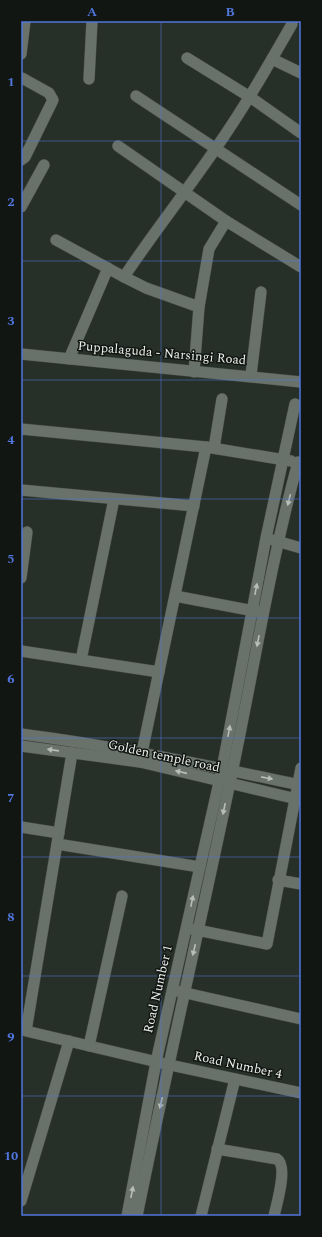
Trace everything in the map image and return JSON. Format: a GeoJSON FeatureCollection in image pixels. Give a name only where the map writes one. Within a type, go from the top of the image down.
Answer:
{"type":"FeatureCollection","features":[{"type":"Feature","properties":{"kind":"street"},"geometry":{"type":"LineString","coordinates":[[21,54],[25,21]]}},
{"type":"Feature","properties":{"kind":"street"},"geometry":{"type":"LineString","coordinates":[[89,79],[92,21]]}},
{"type":"Feature","properties":{"kind":"street"},"geometry":{"type":"LineString","coordinates":[[124,277],[216,149],[250,97],[292,23]]}},
{"type":"Feature","properties":{"kind":"street"},"geometry":{"type":"LineString","coordinates":[[187,58],[250,97],[301,133]]}},
{"type":"Feature","properties":{"kind":"street"},"geometry":{"type":"LineString","coordinates":[[272,59],[301,73]]}},
{"type":"Feature","properties":{"kind":"street"},"geometry":{"type":"LineString","coordinates":[[21,160],[25,157],[53,100],[49,93],[22,78]]}},
{"type":"Feature","properties":{"kind":"street"},"geometry":{"type":"LineString","coordinates":[[136,96],[301,205]]}},
{"type":"Feature","properties":{"kind":"street"},"geometry":{"type":"LineString","coordinates":[[118,146],[226,221],[301,266]]}},
{"type":"Feature","properties":{"kind":"street"},"geometry":{"type":"LineString","coordinates":[[21,207],[44,165]]}},
{"type":"Feature","properties":{"kind":"street"},"geometry":{"type":"LineString","coordinates":[[194,372],[199,307],[208,249],[226,221]]}},
{"type":"Feature","properties":{"kind":"street"},"geometry":{"type":"LineString","coordinates":[[56,240],[146,288],[199,307]]}},
{"type":"Feature","properties":{"kind":"street"},"geometry":{"type":"LineString","coordinates":[[69,359],[108,268]]}},
{"type":"Feature","properties":{"kind":"street"},"geometry":{"type":"LineString","coordinates":[[250,375],[260,292]]}},
{"type":"Feature","properties":{"kind":"street","name":"Puppalaguda - Narsingi Road"},"geometry":{"type":"LineString","coordinates":[[21,354],[194,372],[250,375],[301,382]]}},
{"type":"Feature","properties":{"kind":"street"},"geometry":{"type":"LineString","coordinates":[[141,758],[194,506],[222,400]]}},
{"type":"Feature","properties":{"kind":"street"},"geometry":{"type":"LineString","coordinates":[[227,770],[252,611],[295,404]]}},
{"type":"Feature","properties":{"kind":"street"},"geometry":{"type":"LineString","coordinates":[[21,429],[210,447],[300,462],[298,477],[278,541],[264,614],[227,770]]}},
{"type":"Feature","properties":{"kind":"street"},"geometry":{"type":"LineString","coordinates":[[280,474],[298,477]]}},
{"type":"Feature","properties":{"kind":"street"},"geometry":{"type":"LineString","coordinates":[[21,490],[194,506]]}},
{"type":"Feature","properties":{"kind":"street"},"geometry":{"type":"LineString","coordinates":[[81,660],[114,499]]}},
{"type":"Feature","properties":{"kind":"street"},"geometry":{"type":"LineString","coordinates":[[21,578],[27,532]]}},
{"type":"Feature","properties":{"kind":"street"},"geometry":{"type":"LineString","coordinates":[[266,538],[301,548]]}},
{"type":"Feature","properties":{"kind":"street"},"geometry":{"type":"LineString","coordinates":[[175,596],[264,614]]}},
{"type":"Feature","properties":{"kind":"street"},"geometry":{"type":"LineString","coordinates":[[21,651],[159,672]]}},
{"type":"Feature","properties":{"kind":"street","name":"Golden temple road"},"geometry":{"type":"LineString","coordinates":[[21,734],[141,758],[227,770],[299,785]]}},
{"type":"Feature","properties":{"kind":"street","name":"Golden temple road"},"geometry":{"type":"LineString","coordinates":[[21,746],[72,753],[141,758],[224,782],[298,799]]}},
{"type":"Feature","properties":{"kind":"street"},"geometry":{"type":"LineString","coordinates":[[23,1031],[72,753]]}},
{"type":"Feature","properties":{"kind":"street"},"geometry":{"type":"LineString","coordinates":[[187,928],[267,944],[278,880],[298,799],[301,768]]}},
{"type":"Feature","properties":{"kind":"street","name":"Road Number 1"},"geometry":{"type":"LineString","coordinates":[[127,1216],[156,1062],[172,990],[200,868],[227,770]]}},
{"type":"Feature","properties":{"kind":"street","name":"Road Number 1"},"geometry":{"type":"LineString","coordinates":[[137,1216],[198,930],[224,782]]}},
{"type":"Feature","properties":{"kind":"street"},"geometry":{"type":"LineString","coordinates":[[21,826],[58,839],[200,868]]}},
{"type":"Feature","properties":{"kind":"street"},"geometry":{"type":"LineString","coordinates":[[278,880],[301,884]]}},
{"type":"Feature","properties":{"kind":"street"},"geometry":{"type":"LineString","coordinates":[[89,1046],[122,896]]}},
{"type":"Feature","properties":{"kind":"street"},"geometry":{"type":"LineString","coordinates":[[172,990],[301,1019]]}},
{"type":"Feature","properties":{"kind":"street","name":"Road Number 4"},"geometry":{"type":"LineString","coordinates":[[23,1031],[234,1080],[301,1092]]}},
{"type":"Feature","properties":{"kind":"street"},"geometry":{"type":"LineString","coordinates":[[21,1201],[68,1041]]}},
{"type":"Feature","properties":{"kind":"street"},"geometry":{"type":"LineString","coordinates":[[201,1216],[234,1080]]}},
{"type":"Feature","properties":{"kind":"street"},"geometry":{"type":"LineString","coordinates":[[217,1149],[280,1161],[283,1170],[274,1216]]}}]}
